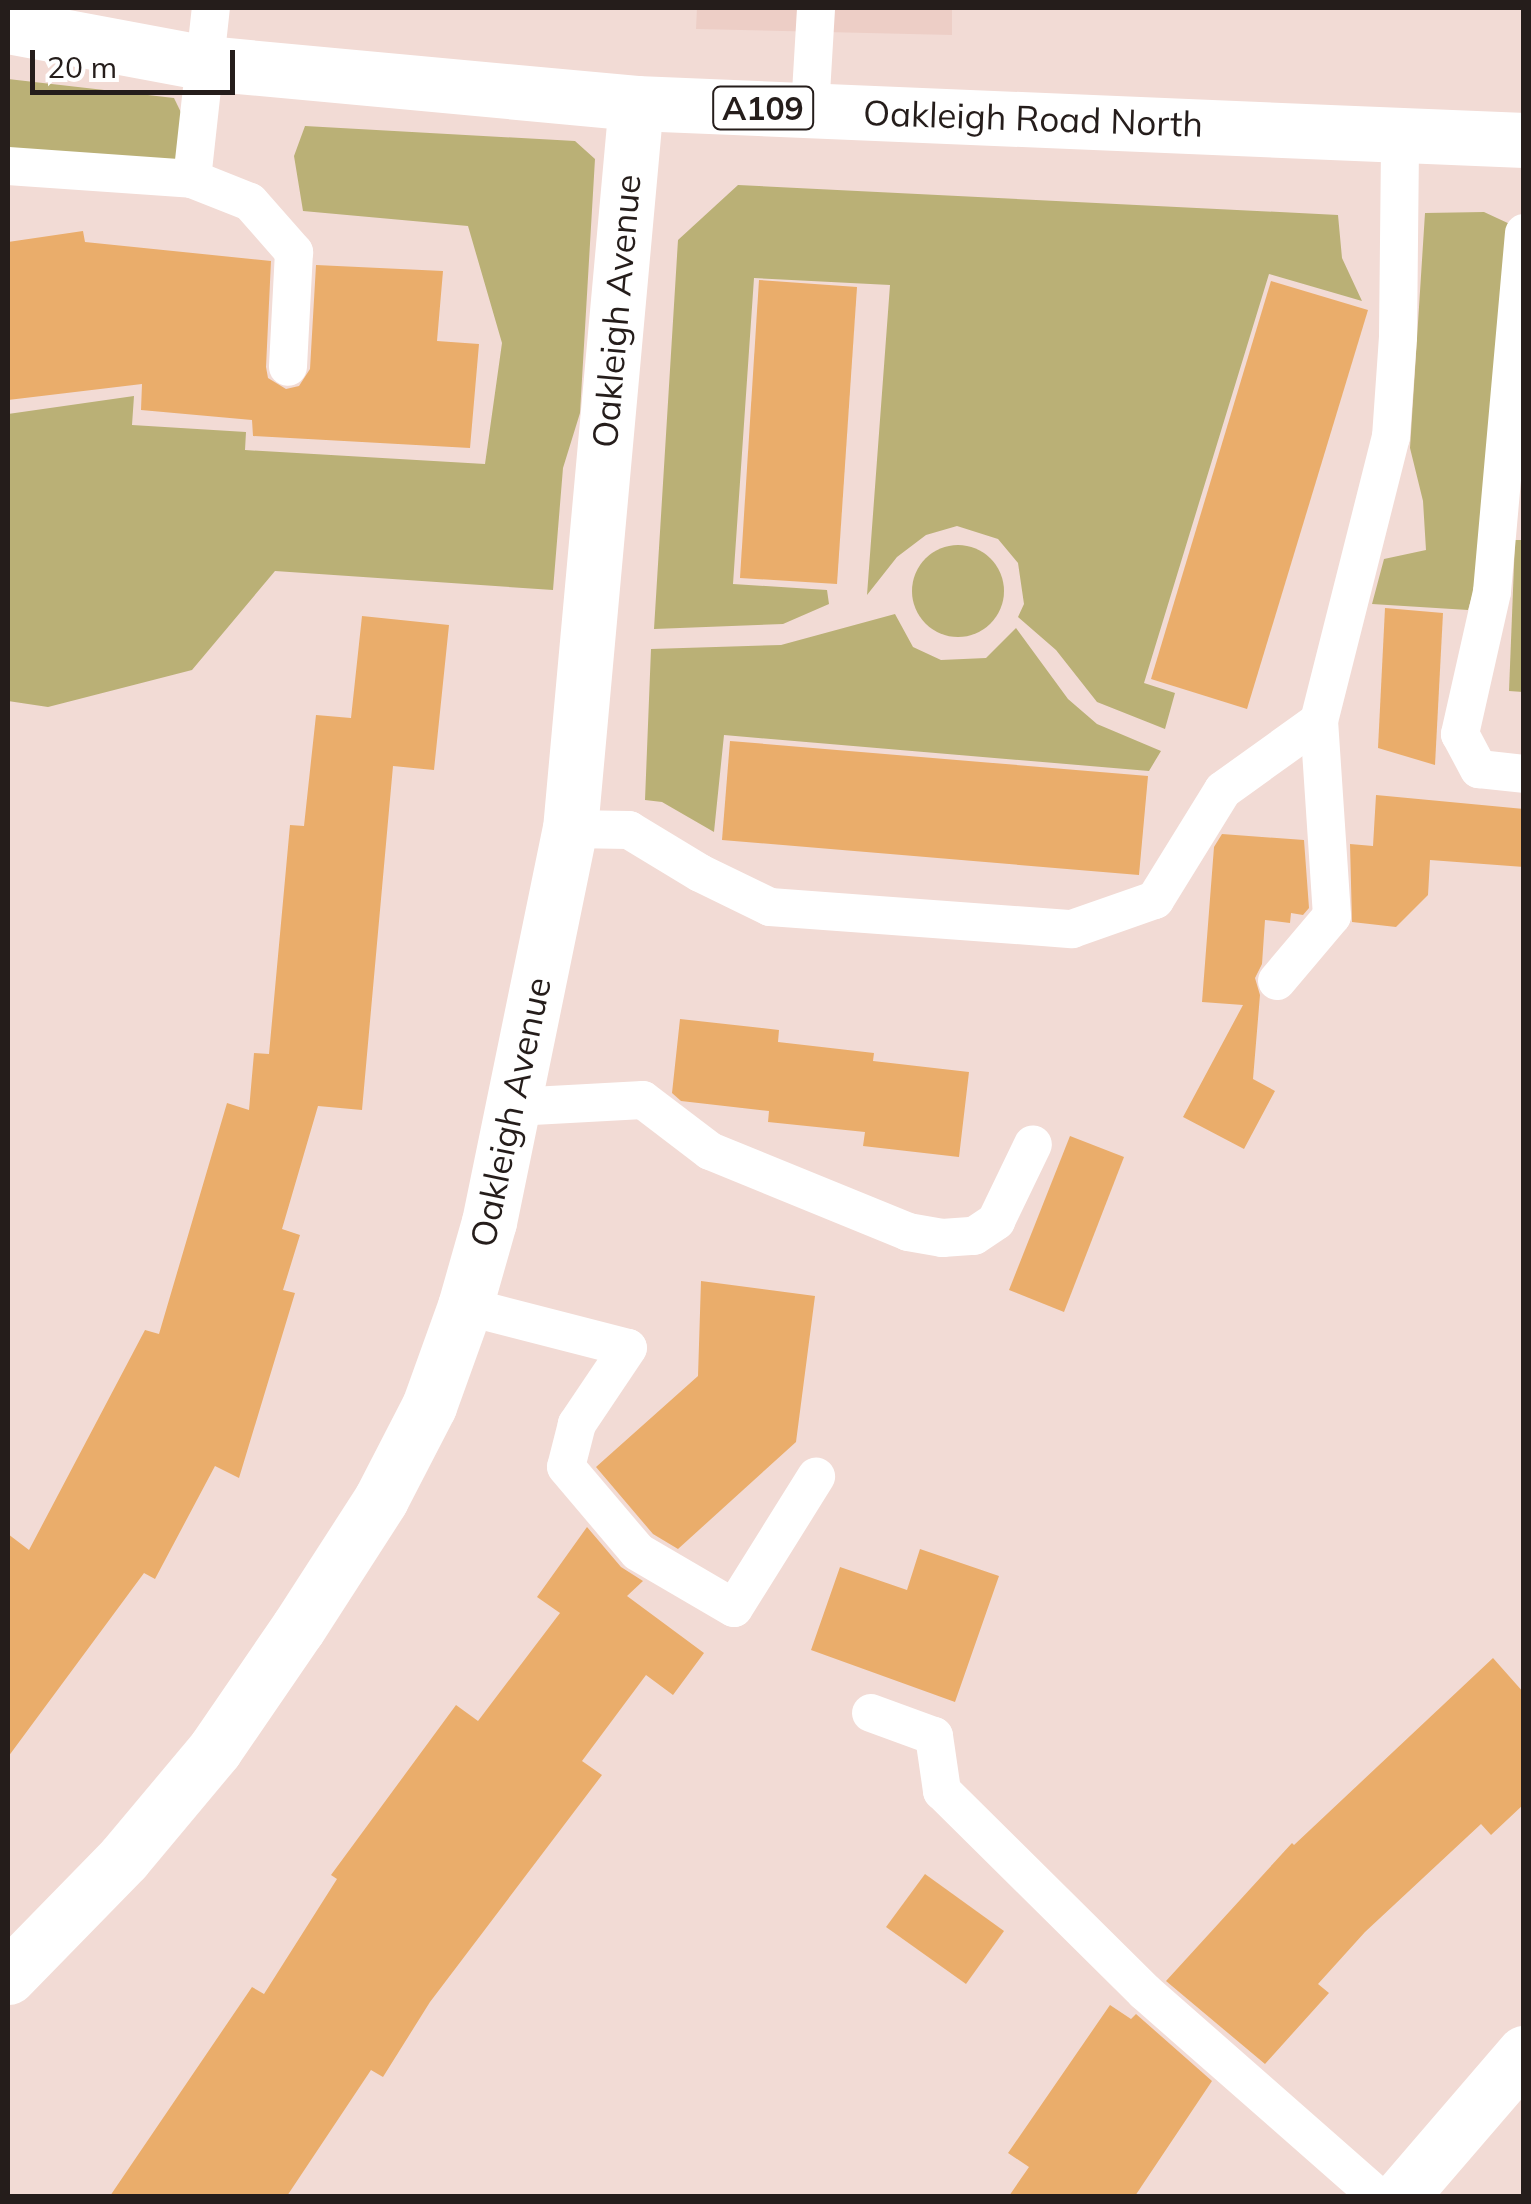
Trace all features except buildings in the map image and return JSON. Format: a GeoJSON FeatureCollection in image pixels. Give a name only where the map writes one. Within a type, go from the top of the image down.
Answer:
{"type":"FeatureCollection","features":[{"type":"Feature","properties":{"kind":"street","name":"Oakleigh Road North"},"geometry":{"type":"LineString","coordinates":[[8,26],[205,63],[636,103],[1524,140]]}},
{"type":"Feature","properties":{"kind":"street","name":"Oakleigh Avenue"},"geometry":{"type":"LineString","coordinates":[[8,1977],[124,1858],[215,1749],[298,1628],[381,1499],[429,1406],[465,1306],[514,1106],[570,829],[636,103]]}},
{"type":"Feature","properties":{"kind":"street"},"geometry":{"type":"LineString","coordinates":[[1401,2196],[1524,2054]]}},
{"type":"Feature","properties":{"kind":"lane"},"geometry":{"type":"LineString","coordinates":[[192,179],[211,8]]}},
{"type":"Feature","properties":{"kind":"lane"},"geometry":{"type":"LineString","coordinates":[[810,110],[816,8]]}},
{"type":"Feature","properties":{"kind":"lane"},"geometry":{"type":"LineString","coordinates":[[1277,981],[1332,916],[1319,722],[1391,437],[1398,337],[1400,133]]}},
{"type":"Feature","properties":{"kind":"lane"},"geometry":{"type":"LineString","coordinates":[[8,166],[192,179],[250,202],[294,252],[288,368]]}},
{"type":"Feature","properties":{"kind":"lane"},"geometry":{"type":"LineString","coordinates":[[1524,233],[1492,592],[1460,734],[1479,769],[1524,774]]}},
{"type":"Feature","properties":{"kind":"lane"},"geometry":{"type":"LineString","coordinates":[[570,829],[630,830],[700,873],[770,907],[1072,929],[1155,900],[1223,790],[1319,722]]}},
{"type":"Feature","properties":{"kind":"lane"},"geometry":{"type":"LineString","coordinates":[[514,1106],[643,1100],[710,1150],[908,1232],[942,1238],[974,1236],[996,1221],[1033,1144]]}},
{"type":"Feature","properties":{"kind":"lane"},"geometry":{"type":"LineString","coordinates":[[465,1306],[628,1348],[576,1424],[566,1467],[638,1552],[734,1608],[816,1477]]}},
{"type":"Feature","properties":{"kind":"lane"},"geometry":{"type":"LineString","coordinates":[[871,1714],[934,1736],[942,1791],[1145,1992],[1378,2196]]}},
{"type":"Feature","properties":{"kind":"shaded area"},"geometry":{"type":"Polygon","coordinates":[[[697,8],[952,8],[952,35],[696,29],[697,8]]]}},
{"type":"Feature","properties":{"kind":"shaded area"},"geometry":{"type":"Polygon","coordinates":[[[8,79],[174,98],[189,129],[178,170],[8,159],[8,79]]]}},
{"type":"Feature","properties":{"kind":"shaded area"},"geometry":{"type":"Polygon","coordinates":[[[305,126],[575,141],[595,159],[580,413],[563,468],[553,590],[275,571],[192,670],[48,707],[8,701],[8,414],[134,396],[132,425],[246,432],[245,450],[485,464],[502,343],[468,226],[303,211],[294,156],[305,126]]]}},
{"type":"Feature","properties":{"kind":"shaded area"},"geometry":{"type":"Polygon","coordinates":[[[738,185],[1338,215],[1342,258],[1362,301],[1269,274],[1144,683],[1175,693],[1165,729],[1097,702],[1056,650],[1018,617],[1024,604],[1018,563],[998,539],[957,526],[926,535],[897,557],[867,595],[890,285],[754,278],[733,584],[827,590],[829,604],[783,624],[654,629],[678,240],[738,185]]]}},
{"type":"Feature","properties":{"kind":"shaded area"},"geometry":{"type":"Polygon","coordinates":[[[1484,212],[1512,225],[1485,552],[1468,610],[1372,604],[1384,559],[1426,550],[1423,501],[1410,448],[1425,213],[1484,212]]]}},
{"type":"Feature","properties":{"kind":"shaded area"},"geometry":{"type":"Polygon","coordinates":[[[1515,540],[1523,540],[1523,692],[1509,691],[1515,540]]]}},
{"type":"Feature","properties":{"kind":"shaded area"},"geometry":{"type":"Polygon","coordinates":[[[949,545],[967,545],[984,552],[997,565],[1004,591],[997,617],[984,630],[967,637],[949,637],[932,630],[919,617],[912,600],[912,582],[919,565],[932,552],[949,545]]]}},
{"type":"Feature","properties":{"kind":"shaded area"},"geometry":{"type":"Polygon","coordinates":[[[895,614],[913,647],[941,660],[986,658],[1016,628],[1068,699],[1097,724],[1161,751],[1149,771],[724,735],[714,832],[662,802],[645,800],[651,649],[781,645],[895,614]]]}}]}
